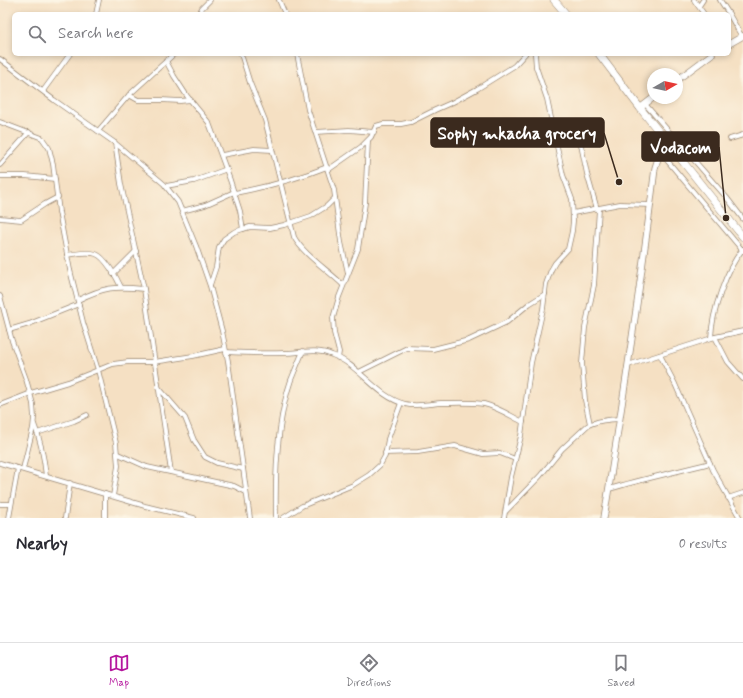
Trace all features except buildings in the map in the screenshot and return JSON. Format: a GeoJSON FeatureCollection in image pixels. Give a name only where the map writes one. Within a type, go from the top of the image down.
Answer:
{"type":"FeatureCollection","features":[{"type":"Feature","properties":{"kind":"highway"},"geometry":{"type":"LineString","coordinates":[[554,0],[564,12]]}},
{"type":"Feature","properties":{"kind":"highway"},"geometry":{"type":"LineString","coordinates":[[601,56],[642,106],[667,142],[743,237]]}},
{"type":"Feature","properties":{"kind":"street"},"geometry":{"type":"LineString","coordinates":[[96,12],[99,0]]}},
{"type":"Feature","properties":{"kind":"street"},"geometry":{"type":"LineString","coordinates":[[200,12],[210,0]]}},
{"type":"Feature","properties":{"kind":"street"},"geometry":{"type":"LineString","coordinates":[[279,0],[284,12]]}},
{"type":"Feature","properties":{"kind":"street"},"geometry":{"type":"LineString","coordinates":[[694,0],[703,12]]}},
{"type":"Feature","properties":{"kind":"street"},"geometry":{"type":"LineString","coordinates":[[699,6],[703,0]]}},
{"type":"Feature","properties":{"kind":"street"},"geometry":{"type":"LineString","coordinates":[[720,0],[728,12]]}},
{"type":"Feature","properties":{"kind":"street"},"geometry":{"type":"LineString","coordinates":[[731,17],[743,37],[731,43]]}},
{"type":"Feature","properties":{"kind":"street"},"geometry":{"type":"LineString","coordinates":[[43,91],[69,56]]}},
{"type":"Feature","properties":{"kind":"street"},"geometry":{"type":"LineString","coordinates":[[98,131],[129,95],[172,56]]}},
{"type":"Feature","properties":{"kind":"street"},"geometry":{"type":"LineString","coordinates":[[243,56],[250,82],[265,120],[294,237],[297,242],[343,285]]}},
{"type":"Feature","properties":{"kind":"street"},"geometry":{"type":"LineString","coordinates":[[297,56],[304,92],[328,169],[335,198],[341,242],[348,273]]}},
{"type":"Feature","properties":{"kind":"street"},"geometry":{"type":"LineString","coordinates":[[182,211],[205,205],[234,192],[260,188],[328,169],[344,161],[368,141],[376,126],[411,122],[465,96],[514,66],[523,56]]}},
{"type":"Feature","properties":{"kind":"street"},"geometry":{"type":"LineString","coordinates":[[504,518],[515,459],[521,436],[531,363],[546,284],[551,270],[568,249],[572,231],[572,199],[563,175],[555,140],[551,113],[536,67],[535,56]]}},
{"type":"Feature","properties":{"kind":"street"},"geometry":{"type":"LineString","coordinates":[[683,76],[709,56]]}},
{"type":"Feature","properties":{"kind":"street"},"geometry":{"type":"LineString","coordinates":[[0,59],[2,64],[43,91],[115,143],[166,186],[182,211],[217,307],[226,350],[250,518]]}},
{"type":"Feature","properties":{"kind":"street"},"geometry":{"type":"LineString","coordinates":[[166,61],[190,100],[209,123],[227,169],[244,229]]}},
{"type":"Feature","properties":{"kind":"street"},"geometry":{"type":"LineString","coordinates":[[129,95],[138,100],[190,100]]}},
{"type":"Feature","properties":{"kind":"street"},"geometry":{"type":"LineString","coordinates":[[647,102],[642,106],[727,198],[743,219]]}},
{"type":"Feature","properties":{"kind":"street"},"geometry":{"type":"LineString","coordinates":[[0,122],[42,138],[46,142],[52,158],[67,255],[83,322],[98,370],[118,454],[118,466],[113,496]]}},
{"type":"Feature","properties":{"kind":"street"},"geometry":{"type":"LineString","coordinates":[[316,132],[349,130],[374,132]]}},
{"type":"Feature","properties":{"kind":"street"},"geometry":{"type":"LineString","coordinates":[[0,165],[28,132]]}},
{"type":"Feature","properties":{"kind":"street"},"geometry":{"type":"LineString","coordinates":[[730,139],[743,135]]}},
{"type":"Feature","properties":{"kind":"street"},"geometry":{"type":"LineString","coordinates":[[338,358],[339,352],[334,332],[333,318],[343,285],[358,248],[364,218],[368,141]]}},
{"type":"Feature","properties":{"kind":"street"},"geometry":{"type":"LineString","coordinates":[[604,518],[642,274],[655,168],[660,152],[667,142]]}},
{"type":"Feature","properties":{"kind":"street"},"geometry":{"type":"LineString","coordinates":[[115,143],[120,184],[144,289],[171,472]]}},
{"type":"Feature","properties":{"kind":"street"},"geometry":{"type":"LineString","coordinates":[[581,145],[587,174],[598,209],[594,285],[585,328],[582,364],[585,400],[590,424]]}},
{"type":"Feature","properties":{"kind":"street"},"geometry":{"type":"LineString","coordinates":[[222,155],[254,149],[272,150]]}},
{"type":"Feature","properties":{"kind":"street"},"geometry":{"type":"LineString","coordinates":[[660,152],[743,250],[735,261],[713,315],[713,337],[728,362],[743,379]]}},
{"type":"Feature","properties":{"kind":"street"},"geometry":{"type":"LineString","coordinates":[[166,186],[194,180],[227,169]]}},
{"type":"Feature","properties":{"kind":"street"},"geometry":{"type":"LineString","coordinates":[[0,176],[25,176],[55,179]]}},
{"type":"Feature","properties":{"kind":"street"},"geometry":{"type":"LineString","coordinates":[[0,218],[21,220],[58,197]]}},
{"type":"Feature","properties":{"kind":"street"},"geometry":{"type":"LineString","coordinates":[[210,286],[220,243],[234,232],[250,228],[270,228],[291,223],[319,211],[335,198]]}},
{"type":"Feature","properties":{"kind":"street"},"geometry":{"type":"LineString","coordinates":[[573,213],[620,204],[651,205]]}},
{"type":"Feature","properties":{"kind":"street"},"geometry":{"type":"LineString","coordinates":[[113,274],[136,250]]}},
{"type":"Feature","properties":{"kind":"street"},"geometry":{"type":"LineString","coordinates":[[67,255],[95,253],[103,259],[121,287]]}},
{"type":"Feature","properties":{"kind":"street"},"geometry":{"type":"LineString","coordinates":[[9,330],[34,322],[101,290],[121,287],[144,289]]}},
{"type":"Feature","properties":{"kind":"street"},"geometry":{"type":"LineString","coordinates":[[359,372],[407,348],[433,349],[469,340],[507,322],[529,304],[545,294]]}},
{"type":"Feature","properties":{"kind":"street"},"geometry":{"type":"LineString","coordinates":[[0,296],[17,357],[31,393],[34,424],[43,453],[46,476]]}},
{"type":"Feature","properties":{"kind":"street"},"geometry":{"type":"LineString","coordinates":[[628,365],[713,337],[743,331]]}},
{"type":"Feature","properties":{"kind":"street"},"geometry":{"type":"LineString","coordinates":[[0,405],[31,393],[68,382],[113,364],[128,362],[154,362],[226,350],[286,353],[320,351],[338,358],[359,372],[377,390],[396,401],[418,405],[463,403],[485,404],[523,422]]}},
{"type":"Feature","properties":{"kind":"street"},"geometry":{"type":"LineString","coordinates":[[276,518],[276,473],[282,424],[291,381],[303,351]]}},
{"type":"Feature","properties":{"kind":"street"},"geometry":{"type":"LineString","coordinates":[[660,355],[675,384],[710,464],[740,518]]}},
{"type":"Feature","properties":{"kind":"street"},"geometry":{"type":"LineString","coordinates":[[158,387],[185,418],[194,440],[205,457],[218,464],[243,469]]}},
{"type":"Feature","properties":{"kind":"street"},"geometry":{"type":"LineString","coordinates":[[283,518],[302,506],[353,484],[368,475],[380,464],[402,403]]}},
{"type":"Feature","properties":{"kind":"street"},"geometry":{"type":"LineString","coordinates":[[37,433],[74,422],[87,415]]}},
{"type":"Feature","properties":{"kind":"street"},"geometry":{"type":"LineString","coordinates":[[506,512],[540,476],[562,449],[590,424],[620,419]]}},
{"type":"Feature","properties":{"kind":"street"},"geometry":{"type":"LineString","coordinates":[[9,518],[20,468],[34,424]]}},
{"type":"Feature","properties":{"kind":"street"},"geometry":{"type":"LineString","coordinates":[[385,453],[418,452],[455,446],[483,454],[500,453],[515,459]]}},
{"type":"Feature","properties":{"kind":"street"},"geometry":{"type":"LineString","coordinates":[[118,454],[147,467],[234,486],[246,492]]}},
{"type":"Feature","properties":{"kind":"street"},"geometry":{"type":"LineString","coordinates":[[0,463],[194,518]]}},
{"type":"Feature","properties":{"kind":"street"},"geometry":{"type":"LineString","coordinates":[[609,489],[644,479],[672,474],[710,464]]}},
{"type":"Feature","properties":{"kind":"street"},"geometry":{"type":"LineString","coordinates":[[65,518],[70,483]]}},
{"type":"Feature","properties":{"kind":"street"},"geometry":{"type":"LineString","coordinates":[[728,498],[743,493]]}},
{"type":"Feature","properties":{"kind":"street"},"geometry":{"type":"LineString","coordinates":[[105,518],[106,494]]}},
{"type":"Feature","properties":{"kind":"street"},"geometry":{"type":"LineString","coordinates":[[0,504],[11,504]]}},
{"type":"Feature","properties":{"kind":"place","name":"Sophy mkacha grocery"},"geometry":{"type":"Point","coordinates":[619,182]}},
{"type":"Feature","properties":{"kind":"place","name":"Vodacom"},"geometry":{"type":"Point","coordinates":[726,218]}}]}
